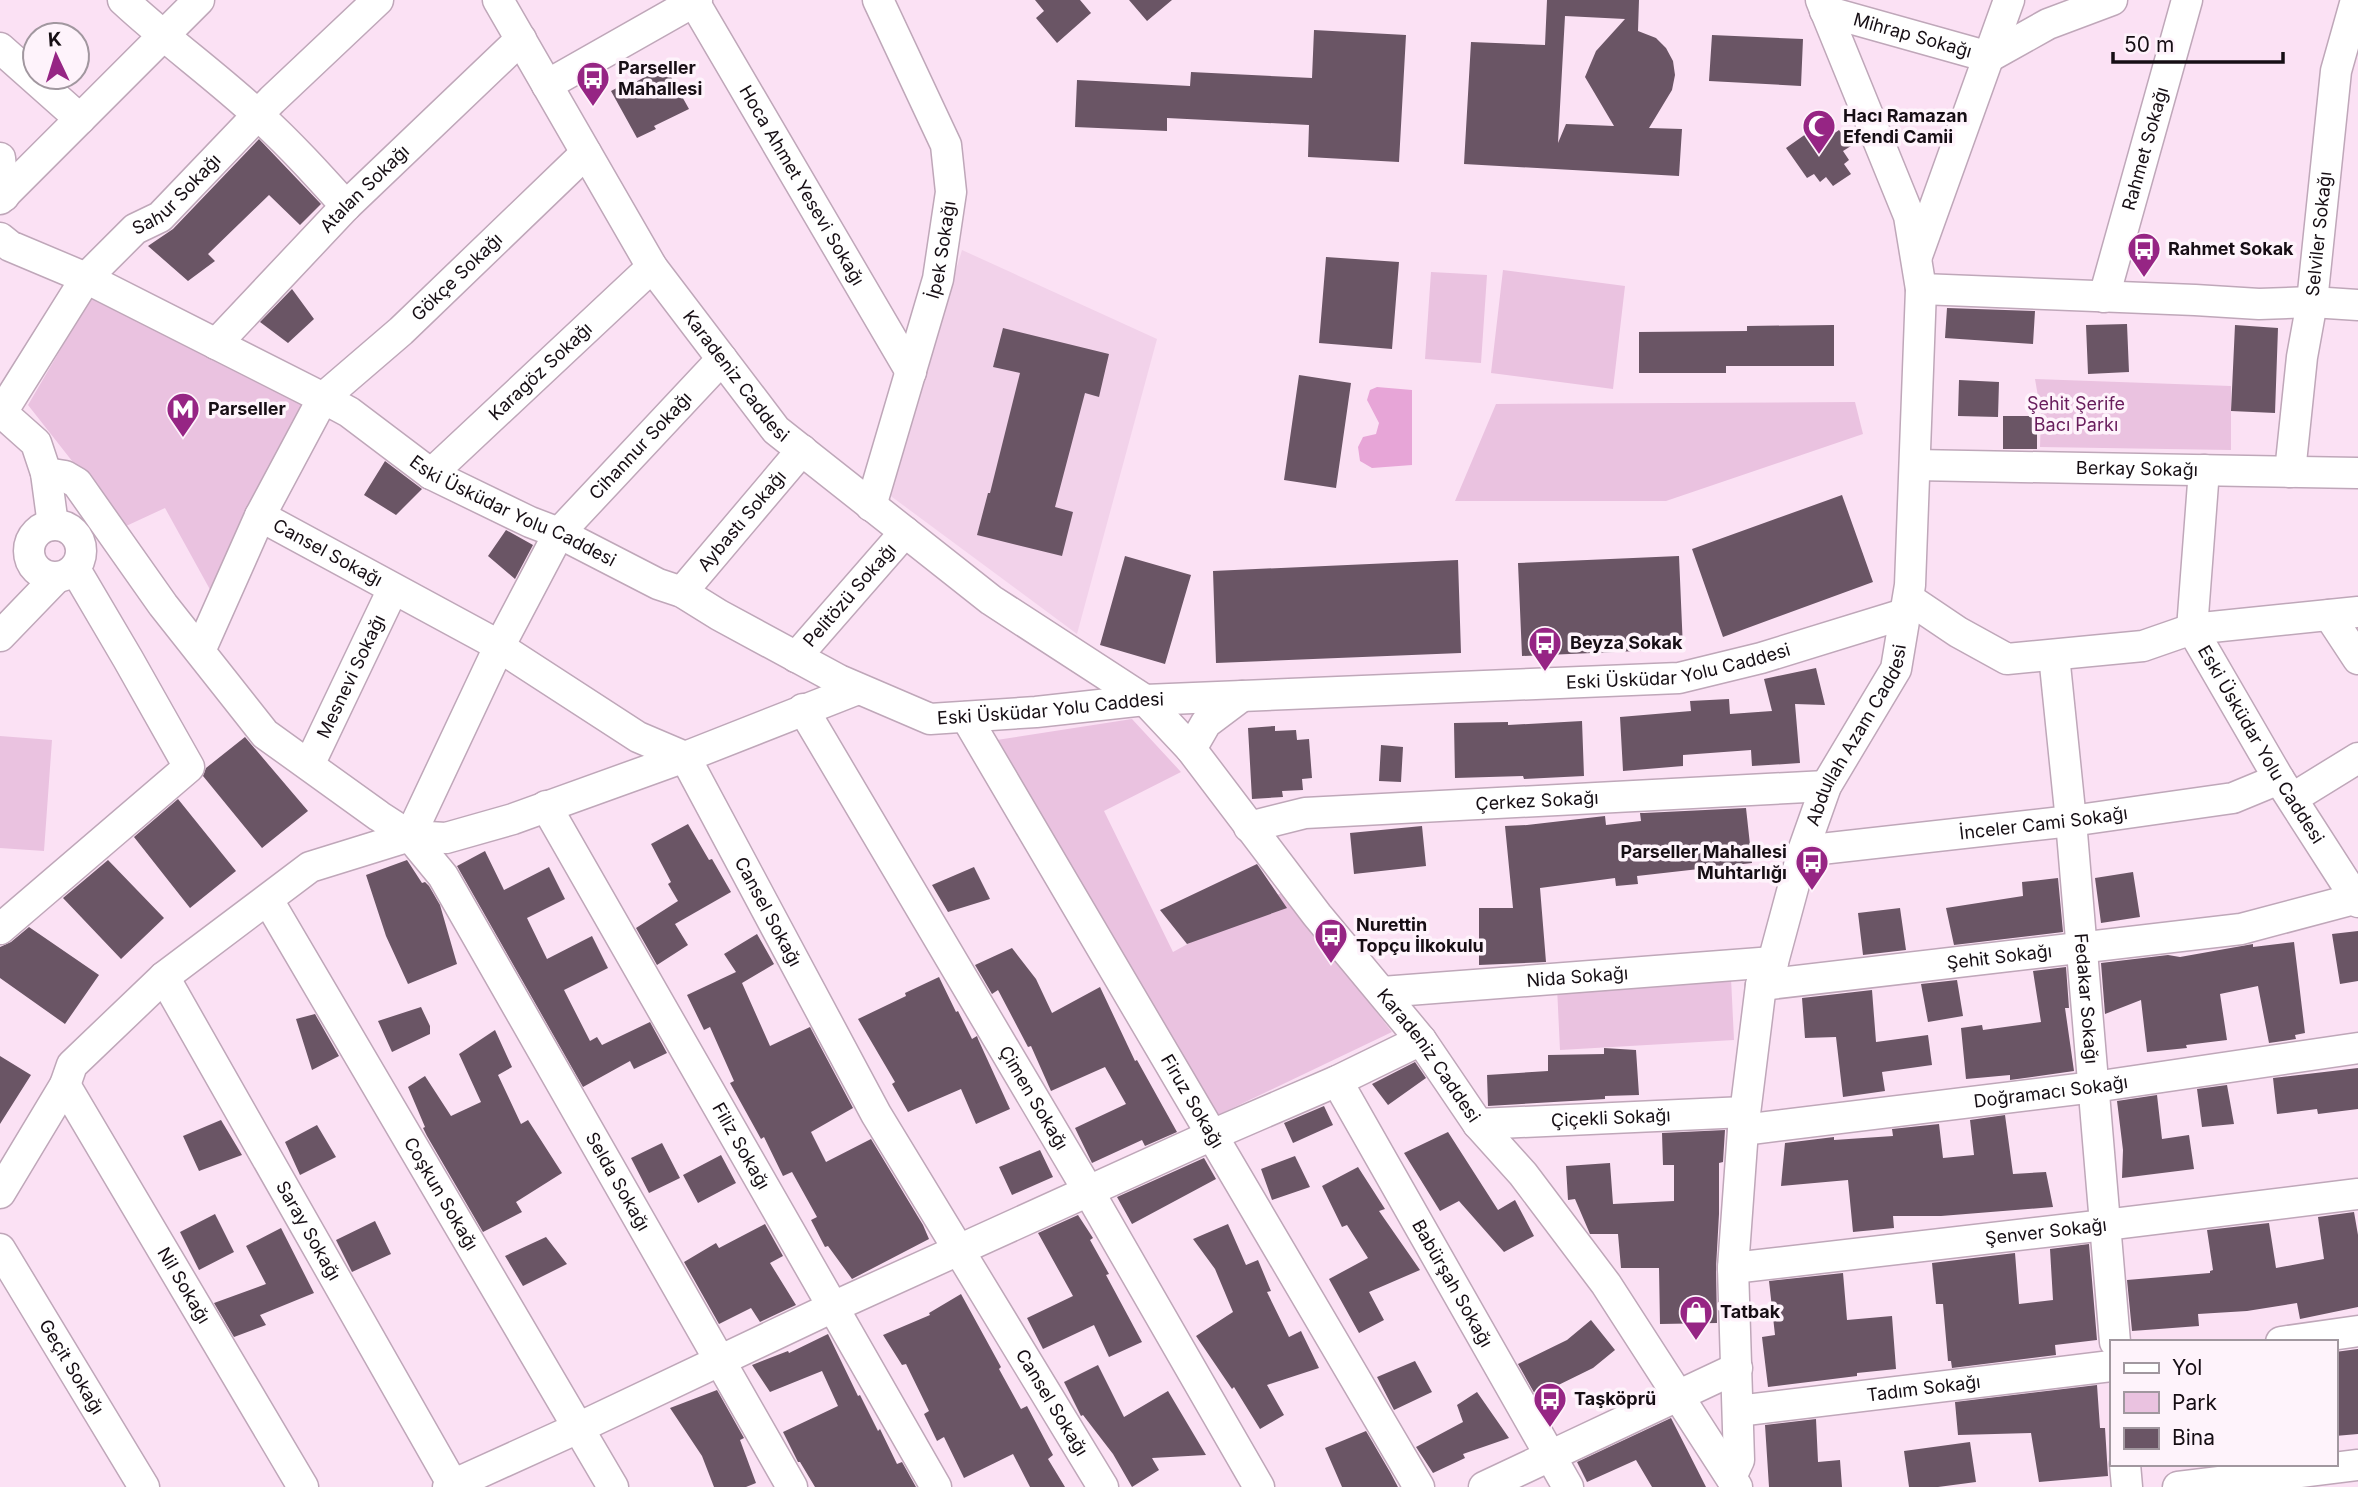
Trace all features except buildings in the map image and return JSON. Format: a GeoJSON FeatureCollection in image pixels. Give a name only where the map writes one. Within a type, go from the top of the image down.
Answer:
{"type":"FeatureCollection","features":[{"type":"Feature","properties":{"kind":"street"},"geometry":{"type":"LineString","coordinates":[[123,0],[163,37],[258,115],[309,164],[346,206]]}},
{"type":"Feature","properties":{"kind":"street"},"geometry":{"type":"LineString","coordinates":[[2,198],[199,0]]}},
{"type":"Feature","properties":{"kind":"street","name":"Sahur Sokağı"},"geometry":{"type":"LineString","coordinates":[[5,422],[86,278],[135,229],[160,217],[258,115],[378,0]]}},
{"type":"Feature","properties":{"kind":"street","name":"Karadeniz Caddesi"},"geometry":{"type":"LineString","coordinates":[[498,0],[652,267],[776,430],[991,600],[1145,700],[1191,749],[1317,915],[1421,1040],[1478,1124],[1523,1174],[1606,1284],[1734,1482]]}},
{"type":"Feature","properties":{"kind":"street"},"geometry":{"type":"LineString","coordinates":[[547,85],[694,0]]}},
{"type":"Feature","properties":{"kind":"street","name":"Hoca Ahmet Yesevi Sokağı"},"geometry":{"type":"LineString","coordinates":[[694,0],[732,70],[911,372]]}},
{"type":"Feature","properties":{"kind":"street","name":"İpek Sokağı"},"geometry":{"type":"LineString","coordinates":[[871,506],[938,279],[951,192],[946,145],[878,0]]}},
{"type":"Feature","properties":{"kind":"street"},"geometry":{"type":"LineString","coordinates":[[1916,257],[2009,0]]}},
{"type":"Feature","properties":{"kind":"street","name":"Mihrap Sokağı"},"geometry":{"type":"LineString","coordinates":[[1823,6],[1989,57],[2048,24],[2112,0]]}},
{"type":"Feature","properties":{"kind":"street","name":"Rahmet Sokağı"},"geometry":{"type":"LineString","coordinates":[[2104,297],[2187,0]]}},
{"type":"Feature","properties":{"kind":"street","name":"Selviler Sokağı"},"geometry":{"type":"LineString","coordinates":[[2290,472],[2302,357],[2312,302],[2336,71],[2356,0]]}},
{"type":"Feature","properties":{"kind":"street","name":"Abdullah Azam Caddesi"},"geometry":{"type":"LineString","coordinates":[[1734,1482],[1739,1460],[1733,1268],[1744,1121],[1767,974],[1803,851],[1826,786],[1896,669],[1908,606],[1921,289],[1909,216],[1823,6]]}},
{"type":"Feature","properties":{"kind":"street","name":"Atalan Sokağı"},"geometry":{"type":"LineString","coordinates":[[216,344],[346,206],[521,39]]}},
{"type":"Feature","properties":{"kind":"street"},"geometry":{"type":"LineString","coordinates":[[0,48],[80,119]]}},
{"type":"Feature","properties":{"kind":"street","name":"Gökçe Sokağı"},"geometry":{"type":"LineString","coordinates":[[323,398],[401,331],[586,153]]}},
{"type":"Feature","properties":{"kind":"street"},"geometry":{"type":"LineString","coordinates":[[0,158],[2,198]]}},
{"type":"Feature","properties":{"kind":"street","name":"Eski Üsküdar Yolu Caddesi"},"geometry":{"type":"LineString","coordinates":[[0,238],[10,246],[86,278],[349,412],[431,474],[530,522],[559,533],[657,584],[682,592],[719,615],[858,689],[930,719],[1145,700],[1679,678],[1761,658],[1869,623],[1908,606],[2007,659],[2143,646],[2192,629],[2286,788],[2357,900]]}},
{"type":"Feature","properties":{"kind":"street","name":"Karagöz Sokağı"},"geometry":{"type":"LineString","coordinates":[[431,474],[652,267]]}},
{"type":"Feature","properties":{"kind":"street"},"geometry":{"type":"LineString","coordinates":[[1921,289],[2259,304],[2358,304]]}},
{"type":"Feature","properties":{"kind":"street","name":"Cihannur Sokağı"},"geometry":{"type":"LineString","coordinates":[[499,647],[559,533],[722,359]]}},
{"type":"Feature","properties":{"kind":"street"},"geometry":{"type":"LineString","coordinates":[[200,651],[260,516],[323,398]]}},
{"type":"Feature","properties":{"kind":"street"},"geometry":{"type":"LineString","coordinates":[[5,422],[36,443],[46,473],[53,525]]}},
{"type":"Feature","properties":{"kind":"street","name":"Aybastı Sokağı"},"geometry":{"type":"LineString","coordinates":[[682,592],[802,450]]}},
{"type":"Feature","properties":{"kind":"street","name":"Berkay Sokağı"},"geometry":{"type":"LineString","coordinates":[[1915,465],[2358,473]]}},
{"type":"Feature","properties":{"kind":"street"},"geometry":{"type":"LineString","coordinates":[[2204,470],[2192,629],[2358,612]]}},
{"type":"Feature","properties":{"kind":"street"},"geometry":{"type":"LineString","coordinates":[[46,473],[65,476],[77,483],[163,605],[265,734],[410,836]]}},
{"type":"Feature","properties":{"kind":"street","name":"Cansel Sokağı"},"geometry":{"type":"LineString","coordinates":[[260,516],[499,647],[638,737],[685,757],[876,1114],[1103,1487]]}},
{"type":"Feature","properties":{"kind":"street"},"geometry":{"type":"LineString","coordinates":[[0,636],[65,574],[81,550],[72,531],[53,525],[34,534],[28,553],[37,572],[65,574],[128,659],[189,767],[0,929]]}},
{"type":"Feature","properties":{"kind":"street","name":"Pelitözü Sokağı"},"geometry":{"type":"LineString","coordinates":[[796,657],[905,532]]}},
{"type":"Feature","properties":{"kind":"street","name":"Mesnevi Sokağı"},"geometry":{"type":"LineString","coordinates":[[309,765],[393,589]]}},
{"type":"Feature","properties":{"kind":"street"},"geometry":{"type":"LineString","coordinates":[[2329,615],[2358,659]]}},
{"type":"Feature","properties":{"kind":"street"},"geometry":{"type":"LineString","coordinates":[[1869,623],[1874,643],[1896,669]]}},
{"type":"Feature","properties":{"kind":"street"},"geometry":{"type":"LineString","coordinates":[[410,836],[499,647]]}},
{"type":"Feature","properties":{"kind":"street","name":"Fedakar Sokağı"},"geometry":{"type":"LineString","coordinates":[[2054,655],[2071,821],[2115,1340]]}},
{"type":"Feature","properties":{"kind":"street"},"geometry":{"type":"LineString","coordinates":[[1065,709],[1080,658]]}},
{"type":"Feature","properties":{"kind":"street"},"geometry":{"type":"LineString","coordinates":[[0,1194],[65,1085],[72,1065],[164,977],[310,867],[410,836],[446,838],[513,819],[685,757],[858,689]]}},
{"type":"Feature","properties":{"kind":"street"},"geometry":{"type":"LineString","coordinates":[[1191,749],[1206,723],[1242,696]]}},
{"type":"Feature","properties":{"kind":"street","name":"Çimen Sokağı"},"geometry":{"type":"LineString","coordinates":[[803,709],[1089,1192],[1259,1487]]}},
{"type":"Feature","properties":{"kind":"street","name":"Firuz Sokağı"},"geometry":{"type":"LineString","coordinates":[[966,717],[1419,1487]]}},
{"type":"Feature","properties":{"kind":"street","name":"İnceler Cami Sokağı"},"geometry":{"type":"LineString","coordinates":[[1803,851],[2071,821],[2233,798],[2286,788],[2358,758]]}},
{"type":"Feature","properties":{"kind":"street","name":"Çerkez Sokağı"},"geometry":{"type":"LineString","coordinates":[[1249,827],[1305,813],[1826,786]]}},
{"type":"Feature","properties":{"kind":"street","name":"Filiz Sokağı"},"geometry":{"type":"LineString","coordinates":[[546,806],[936,1487]]}},
{"type":"Feature","properties":{"kind":"street","name":"Selda Sokağı"},"geometry":{"type":"LineString","coordinates":[[410,836],[443,876],[792,1487]]}},
{"type":"Feature","properties":{"kind":"street","name":"Coşkun Sokağı"},"geometry":{"type":"LineString","coordinates":[[268,900],[613,1487]]}},
{"type":"Feature","properties":{"kind":"street","name":"Şehit Sokağı"},"geometry":{"type":"LineString","coordinates":[[1767,974],[2082,949],[2241,929],[2357,900]]}},
{"type":"Feature","properties":{"kind":"street","name":"Nida Sokağı"},"geometry":{"type":"LineString","coordinates":[[1382,992],[1767,974]]}},
{"type":"Feature","properties":{"kind":"street","name":"Saray Sokağı"},"geometry":{"type":"LineString","coordinates":[[164,977],[451,1486]]}},
{"type":"Feature","properties":{"kind":"street"},"geometry":{"type":"LineString","coordinates":[[451,1486],[833,1307],[1337,1081],[1421,1040]]}},
{"type":"Feature","properties":{"kind":"street","name":"Doğramacı Sokağı"},"geometry":{"type":"LineString","coordinates":[[1744,1121],[2094,1087],[2358,1048]]}},
{"type":"Feature","properties":{"kind":"street","name":"Babürşah Sokağı"},"geometry":{"type":"LineString","coordinates":[[1337,1081],[1568,1487]]}},
{"type":"Feature","properties":{"kind":"street","name":"Nil Sokağı"},"geometry":{"type":"LineString","coordinates":[[65,1085],[303,1487]]}},
{"type":"Feature","properties":{"kind":"street","name":"Çiçekli Sokağı"},"geometry":{"type":"LineString","coordinates":[[1478,1124],[1744,1121]]}},
{"type":"Feature","properties":{"kind":"street","name":"Şenver Sokağı"},"geometry":{"type":"LineString","coordinates":[[1733,1268],[2358,1194]]}},
{"type":"Feature","properties":{"kind":"street","name":"Geçit Sokağı"},"geometry":{"type":"LineString","coordinates":[[0,1249],[144,1487]]}},
{"type":"Feature","properties":{"kind":"street"},"geometry":{"type":"LineString","coordinates":[[2295,1340],[2358,1331]]}},
{"type":"Feature","properties":{"kind":"street","name":"Tadım Sokağı"},"geometry":{"type":"LineString","coordinates":[[1738,1411],[2110,1366]]}},
{"type":"Feature","properties":{"kind":"street"},"geometry":{"type":"LineString","coordinates":[[1484,1487],[1737,1368]]}},
{"type":"Feature","properties":{"kind":"street"},"geometry":{"type":"LineString","coordinates":[[2178,1487],[2254,1482],[2358,1465]]}},
{"type":"Feature","properties":{"kind":"street"},"geometry":{"type":"LineString","coordinates":[[2126,1466],[2127,1487]]}},
{"type":"Feature","properties":{"kind":"shaded area"},"geometry":{"type":"Polygon","coordinates":[[[962,250],[1157,339],[1077,634],[888,494],[962,250]]]}},
{"type":"Feature","properties":{"kind":"shaded area"},"geometry":{"type":"Polygon","coordinates":[[[1377,387],[1412,390],[1412,465],[1372,468],[1360,461],[1358,447],[1363,437],[1376,434],[1379,423],[1367,400],[1370,390],[1377,387]]]}},
{"type":"Feature","properties":{"kind":"green space"},"geometry":{"type":"Polygon","coordinates":[[[1503,270],[1625,286],[1613,389],[1491,373],[1503,270]]]}},
{"type":"Feature","properties":{"kind":"green space"},"geometry":{"type":"Polygon","coordinates":[[[1431,272],[1487,275],[1481,363],[1425,359],[1431,272]]]}},
{"type":"Feature","properties":{"kind":"green space"},"geometry":{"type":"Polygon","coordinates":[[[93,294],[306,395],[213,595],[165,508],[124,527],[28,405],[93,294]]]}},
{"type":"Feature","properties":{"kind":"green space","name":"Şehit Şerife Bacı Parkı"},"geometry":{"type":"Polygon","coordinates":[[[2035,379],[2231,386],[2231,450],[2040,447],[2041,414],[2035,379]]]}},
{"type":"Feature","properties":{"kind":"green space"},"geometry":{"type":"Polygon","coordinates":[[[1855,402],[1863,434],[1666,501],[1455,501],[1496,404],[1855,402]]]}},
{"type":"Feature","properties":{"kind":"green space"},"geometry":{"type":"Polygon","coordinates":[[[1132,719],[1181,772],[1104,811],[1173,952],[1283,892],[1392,1032],[1216,1116],[990,741],[1132,719]]]}},
{"type":"Feature","properties":{"kind":"green space"},"geometry":{"type":"Polygon","coordinates":[[[0,736],[52,740],[44,851],[0,848],[0,736]]]}},
{"type":"Feature","properties":{"kind":"green space"},"geometry":{"type":"Polygon","coordinates":[[[1731,978],[1734,1040],[1560,1050],[1557,987],[1731,978]]]}},
{"type":"Feature","properties":{"kind":"place","name":"Parseller Mahallesi"},"geometry":{"type":"Point","coordinates":[593,108]}},
{"type":"Feature","properties":{"kind":"place","name":"Hacı Ramazan Efendi Camii"},"geometry":{"type":"Point","coordinates":[1819,156]}},
{"type":"Feature","properties":{"kind":"place","name":"Rahmet Sokak"},"geometry":{"type":"Point","coordinates":[2144,279]}},
{"type":"Feature","properties":{"kind":"place","name":"Parseller"},"geometry":{"type":"Point","coordinates":[183,439]}},
{"type":"Feature","properties":{"kind":"place","name":"Beyza Sokak"},"geometry":{"type":"Point","coordinates":[1545,673]}},
{"type":"Feature","properties":{"kind":"place","name":"Parseller Mahallesi Muhtarlığı"},"geometry":{"type":"Point","coordinates":[1812,892]}},
{"type":"Feature","properties":{"kind":"place","name":"Nurettin Topçu İlkokulu"},"geometry":{"type":"Point","coordinates":[1331,965]}},
{"type":"Feature","properties":{"kind":"place","name":"Tatbak"},"geometry":{"type":"Point","coordinates":[1696,1342]}},
{"type":"Feature","properties":{"kind":"place","name":"Taşköprü"},"geometry":{"type":"Point","coordinates":[1550,1429]}}]}
